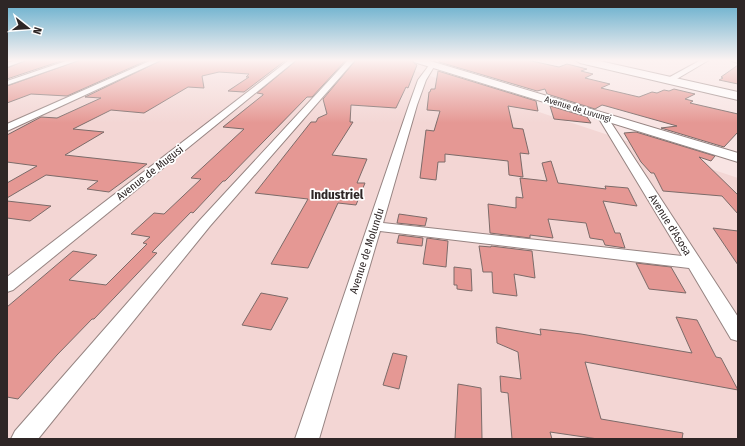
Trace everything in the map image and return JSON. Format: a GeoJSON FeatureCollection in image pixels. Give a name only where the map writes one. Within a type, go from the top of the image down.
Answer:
{"type":"FeatureCollection","features":[{"type":"Feature","properties":{"kind":"highway"},"geometry":{"type":"LineString","coordinates":[[671,81],[738,96]]}},
{"type":"Feature","properties":{"kind":"highway"},"geometry":{"type":"LineString","coordinates":[[684,81],[738,93]]}},
{"type":"Feature","properties":{"kind":"street"},"geometry":{"type":"LineString","coordinates":[[7,128],[112,81]]}},
{"type":"Feature","properties":{"kind":"street","name":"Avenue de Mugusi"},"geometry":{"type":"LineString","coordinates":[[7,286],[267,81]]}},
{"type":"Feature","properties":{"kind":"street"},"geometry":{"type":"LineString","coordinates":[[23,439],[205,222],[333,81]]}},
{"type":"Feature","properties":{"kind":"street","name":"Avenue de Molundu"},"geometry":{"type":"LineString","coordinates":[[306,439],[422,81]]}},
{"type":"Feature","properties":{"kind":"street","name":"Avenue de Luvungi"},"geometry":{"type":"LineString","coordinates":[[484,81],[738,158]]}},
{"type":"Feature","properties":{"kind":"street","name":"Avenue d'Asosa"},"geometry":{"type":"LineString","coordinates":[[603,117],[738,333]]}},
{"type":"Feature","properties":{"kind":"street"},"geometry":{"type":"LineString","coordinates":[[375,226],[694,263]]}},
{"type":"Feature","properties":{"kind":"shaded area"},"geometry":{"type":"Polygon","coordinates":[[[7,81],[445,81],[738,178],[738,439],[7,439],[7,81]]]}},
{"type":"Feature","properties":{"kind":"building"},"geometry":{"type":"Polygon","coordinates":[[[22,81],[101,81],[67,96],[31,94],[7,103],[7,86],[22,81]]]}},
{"type":"Feature","properties":{"kind":"building"},"geometry":{"type":"Polygon","coordinates":[[[119,81],[203,81],[204,88],[188,87],[144,113],[111,110],[73,129],[104,132],[65,155],[147,164],[109,192],[87,189],[98,181],[46,175],[7,198],[7,183],[37,166],[7,162],[7,135],[41,117],[57,118],[101,98],[85,97],[119,81]]]}},
{"type":"Feature","properties":{"kind":"building"},"geometry":{"type":"Polygon","coordinates":[[[243,81],[259,81],[244,92],[228,91],[243,81]]]}},
{"type":"Feature","properties":{"kind":"building"},"geometry":{"type":"Polygon","coordinates":[[[272,81],[327,81],[312,97],[307,97],[193,213],[191,212],[152,252],[157,253],[94,319],[92,319],[57,355],[18,399],[7,397],[7,307],[73,251],[97,255],[69,280],[106,285],[147,244],[143,243],[150,237],[131,234],[154,213],[164,214],[201,179],[191,178],[244,129],[223,127],[263,95],[257,93],[272,81]]]}},
{"type":"Feature","properties":{"kind":"building"},"geometry":{"type":"Polygon","coordinates":[[[338,81],[411,81],[408,88],[406,87],[396,108],[351,105],[350,122],[353,122],[332,155],[367,159],[357,183],[365,183],[356,205],[338,203],[308,268],[271,264],[308,199],[255,193],[311,122],[316,122],[318,118],[327,114],[323,99],[338,81]]]}},
{"type":"Feature","properties":{"kind":"building"},"geometry":{"type":"Polygon","coordinates":[[[436,81],[470,81],[536,101],[538,111],[508,106],[513,128],[523,129],[529,154],[520,153],[523,177],[509,175],[508,161],[445,154],[445,162],[438,162],[436,180],[420,178],[426,130],[434,131],[440,111],[427,110],[429,92],[431,89],[435,89],[436,81]]]}},
{"type":"Feature","properties":{"kind":"building"},"geometry":{"type":"Polygon","coordinates":[[[503,81],[597,81],[610,84],[601,88],[639,97],[652,92],[657,93],[664,90],[669,91],[674,89],[695,94],[685,99],[693,101],[690,103],[738,114],[738,132],[724,147],[661,128],[677,126],[602,105],[595,109],[547,94],[545,89],[537,91],[503,81]]]}},
{"type":"Feature","properties":{"kind":"building"},"geometry":{"type":"Polygon","coordinates":[[[723,81],[738,81],[738,84],[723,81]]]}},
{"type":"Feature","properties":{"kind":"building"},"geometry":{"type":"Polygon","coordinates":[[[550,106],[587,117],[591,123],[554,119],[550,106]]]}},
{"type":"Feature","properties":{"kind":"building"},"geometry":{"type":"Polygon","coordinates":[[[636,132],[715,156],[711,161],[699,157],[738,195],[738,214],[722,196],[663,191],[654,173],[651,173],[641,162],[624,133],[636,132]]]}},
{"type":"Feature","properties":{"kind":"building"},"geometry":{"type":"Polygon","coordinates":[[[551,161],[558,183],[606,189],[605,186],[628,188],[637,206],[603,201],[615,233],[620,233],[625,248],[605,245],[603,240],[590,238],[586,223],[548,219],[553,238],[530,235],[530,238],[490,233],[488,204],[516,208],[516,197],[523,198],[520,178],[547,181],[542,163],[551,161]]]}},
{"type":"Feature","properties":{"kind":"building"},"geometry":{"type":"Polygon","coordinates":[[[7,201],[51,206],[30,221],[7,218],[7,201]]]}},
{"type":"Feature","properties":{"kind":"building"},"geometry":{"type":"Polygon","coordinates":[[[399,214],[427,218],[425,226],[397,223],[399,214]]]}},
{"type":"Feature","properties":{"kind":"building"},"geometry":{"type":"Polygon","coordinates":[[[713,228],[738,231],[738,265],[713,228]]]}},
{"type":"Feature","properties":{"kind":"building"},"geometry":{"type":"Polygon","coordinates":[[[399,235],[423,238],[422,246],[397,243],[399,235]]]}},
{"type":"Feature","properties":{"kind":"building"},"geometry":{"type":"Polygon","coordinates":[[[427,238],[448,241],[446,267],[423,264],[427,238]]]}},
{"type":"Feature","properties":{"kind":"building"},"geometry":{"type":"Polygon","coordinates":[[[479,246],[532,251],[535,278],[514,274],[517,296],[493,293],[492,272],[483,272],[479,246]]]}},
{"type":"Feature","properties":{"kind":"building"},"geometry":{"type":"Polygon","coordinates":[[[636,263],[671,267],[686,293],[649,289],[636,263]]]}},
{"type":"Feature","properties":{"kind":"building"},"geometry":{"type":"Polygon","coordinates":[[[454,267],[471,269],[472,291],[457,289],[457,285],[454,285],[454,267]]]}},
{"type":"Feature","properties":{"kind":"building"},"geometry":{"type":"Polygon","coordinates":[[[261,293],[288,298],[271,330],[242,325],[261,293]]]}},
{"type":"Feature","properties":{"kind":"building"},"geometry":{"type":"Polygon","coordinates":[[[676,317],[697,320],[716,357],[721,358],[738,390],[585,362],[601,419],[683,433],[682,439],[598,439],[550,432],[552,439],[512,439],[508,393],[501,392],[500,376],[521,379],[518,352],[497,343],[496,327],[541,335],[540,329],[581,334],[692,353],[676,317]]]}},
{"type":"Feature","properties":{"kind":"building"},"geometry":{"type":"Polygon","coordinates":[[[393,353],[407,356],[399,389],[383,385],[393,353]]]}},
{"type":"Feature","properties":{"kind":"building"},"geometry":{"type":"Polygon","coordinates":[[[458,384],[481,388],[482,439],[455,439],[458,384]]]}},
{"type":"Feature","properties":{"kind":"district","name":"Industriel"},"geometry":{"type":"Point","coordinates":[337,194]}}]}
